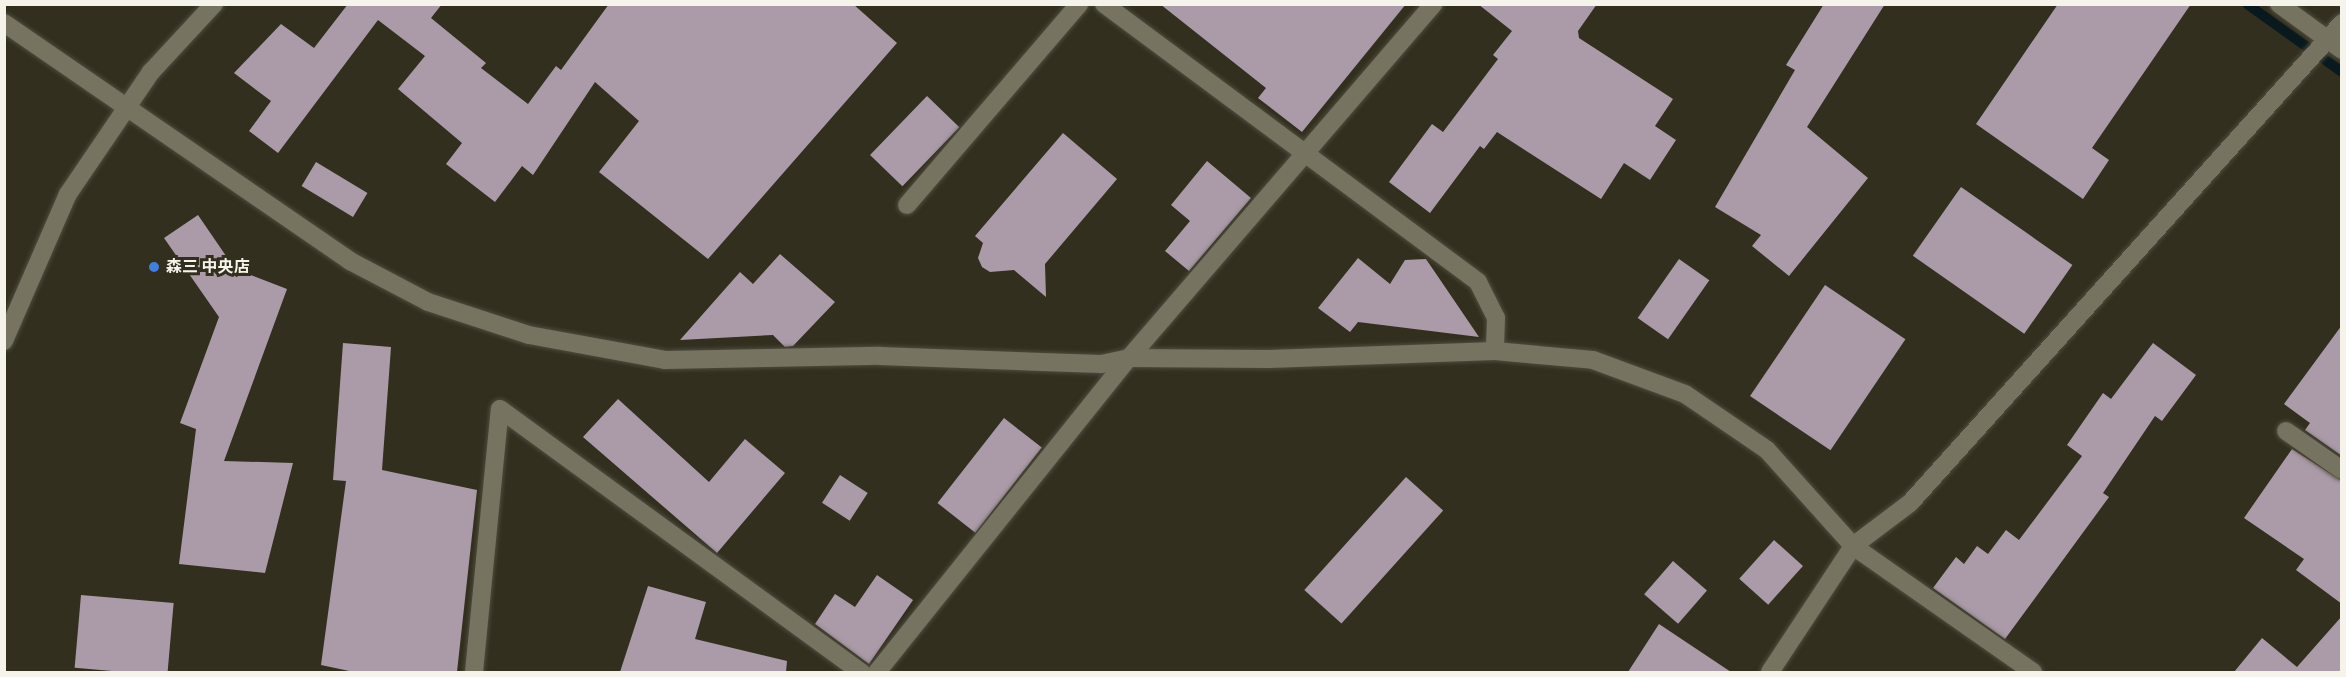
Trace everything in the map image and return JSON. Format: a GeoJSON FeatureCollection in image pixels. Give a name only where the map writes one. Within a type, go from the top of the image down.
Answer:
{"type":"FeatureCollection","features":[{"type":"Feature","properties":{"kind":"street"},"geometry":{"type":"LineString","coordinates":[[4,341],[68,194],[151,72],[214,4]]}},
{"type":"Feature","properties":{"kind":"street"},"geometry":{"type":"LineString","coordinates":[[908,205],[1079,4]]}},
{"type":"Feature","properties":{"kind":"street"},"geometry":{"type":"LineString","coordinates":[[877,672],[1129,358],[1302,151],[1433,4]]}},
{"type":"Feature","properties":{"kind":"street"},"geometry":{"type":"LineString","coordinates":[[2279,4],[2330,44]]}},
{"type":"Feature","properties":{"kind":"street"},"geometry":{"type":"LineString","coordinates":[[1107,5],[1478,282],[1496,318],[1495,351]]}},
{"type":"Feature","properties":{"kind":"street"},"geometry":{"type":"LineString","coordinates":[[4,23],[86,77],[126,111],[350,261],[428,302],[529,335],[665,360],[880,356],[1101,364],[1129,358],[1269,359],[1495,351],[1593,360],[1685,393],[1767,450],[1853,546],[2033,672]]}},
{"type":"Feature","properties":{"kind":"street"},"geometry":{"type":"LineString","coordinates":[[1770,672],[1853,546],[1910,502],[2308,59],[2330,44],[2342,23]]}},
{"type":"Feature","properties":{"kind":"street"},"geometry":{"type":"LineString","coordinates":[[474,672],[500,409],[861,672]]}},
{"type":"Feature","properties":{"kind":"street"},"geometry":{"type":"LineString","coordinates":[[2286,431],[2342,470]]}},
{"type":"Feature","properties":{"kind":"building"},"geometry":{"type":"Polygon","coordinates":[[[348,4],[442,4],[431,18],[486,63],[481,68],[528,104],[556,66],[561,70],[609,4],[853,4],[897,43],[708,259],[599,172],[639,121],[595,82],[533,175],[522,166],[495,202],[446,164],[462,143],[398,89],[425,56],[378,20],[278,153],[249,131],[271,101],[234,73],[281,24],[314,48],[348,4]]]}},
{"type":"Feature","properties":{"kind":"building"},"geometry":{"type":"Polygon","coordinates":[[[1160,4],[1406,4],[1302,132],[1258,98],[1266,88],[1160,4]]]}},
{"type":"Feature","properties":{"kind":"building"},"geometry":{"type":"Polygon","coordinates":[[[1478,4],[1597,4],[1578,31],[1579,38],[1673,99],[1655,126],[1676,140],[1650,180],[1624,163],[1601,199],[1497,132],[1484,149],[1480,146],[1430,213],[1389,182],[1432,124],[1443,132],[1498,59],[1493,55],[1512,31],[1478,4]]]}},
{"type":"Feature","properties":{"kind":"building"},"geometry":{"type":"Polygon","coordinates":[[[1824,4],[1885,4],[1807,127],[1868,178],[1789,276],[1752,246],[1761,235],[1715,207],[1795,70],[1786,65],[1824,4]]]}},
{"type":"Feature","properties":{"kind":"building"},"geometry":{"type":"Polygon","coordinates":[[[2058,4],[2191,4],[2092,148],[2109,160],[2083,199],[1976,124],[2058,4]]]}},
{"type":"Feature","properties":{"kind":"building"},"geometry":{"type":"Polygon","coordinates":[[[927,96],[959,127],[902,186],[870,155],[927,96]]]}},
{"type":"Feature","properties":{"kind":"building"},"geometry":{"type":"Polygon","coordinates":[[[1063,133],[1117,179],[1045,264],[1046,297],[1014,270],[990,272],[982,267],[978,258],[983,243],[975,236],[1063,133]]]}},
{"type":"Feature","properties":{"kind":"building"},"geometry":{"type":"Polygon","coordinates":[[[1207,161],[1251,198],[1189,271],[1165,251],[1190,221],[1171,205],[1207,161]]]}},
{"type":"Feature","properties":{"kind":"building"},"geometry":{"type":"Polygon","coordinates":[[[316,162],[367,193],[353,217],[302,186],[316,162]]]}},
{"type":"Feature","properties":{"kind":"building"},"geometry":{"type":"Polygon","coordinates":[[[1961,187],[2072,265],[2024,334],[1913,256],[1961,187]]]}},
{"type":"Feature","properties":{"kind":"building"},"geometry":{"type":"Polygon","coordinates":[[[198,215],[235,269],[287,289],[224,461],[293,463],[265,573],[179,564],[196,429],[180,423],[219,317],[164,238],[198,215]]]}},
{"type":"Feature","properties":{"kind":"building"},"geometry":{"type":"Polygon","coordinates":[[[780,254],[835,302],[793,346],[785,347],[773,335],[680,340],[740,272],[753,284],[780,254]]]}},
{"type":"Feature","properties":{"kind":"building"},"geometry":{"type":"Polygon","coordinates":[[[1358,258],[1390,284],[1405,260],[1426,259],[1479,337],[1358,322],[1350,332],[1318,308],[1358,258]]]}},
{"type":"Feature","properties":{"kind":"building"},"geometry":{"type":"Polygon","coordinates":[[[1679,259],[1709,280],[1668,339],[1638,318],[1679,259]]]}},
{"type":"Feature","properties":{"kind":"building"},"geometry":{"type":"Polygon","coordinates":[[[1825,285],[1905,339],[1830,450],[1750,396],[1825,285]]]}},
{"type":"Feature","properties":{"kind":"building"},"geometry":{"type":"Polygon","coordinates":[[[2342,325],[2342,456],[2305,430],[2310,423],[2284,404],[2342,325]]]}},
{"type":"Feature","properties":{"kind":"building"},"geometry":{"type":"Polygon","coordinates":[[[343,343],[391,347],[382,470],[477,490],[457,672],[354,672],[321,665],[346,481],[333,480],[343,343]]]}},
{"type":"Feature","properties":{"kind":"building"},"geometry":{"type":"Polygon","coordinates":[[[2153,343],[2196,375],[2162,421],[2155,416],[2103,493],[2109,497],[2005,639],[1933,588],[1956,557],[1964,564],[1977,546],[1988,554],[2006,530],[2019,540],[2082,456],[2067,445],[2103,393],[2111,399],[2153,343]]]}},
{"type":"Feature","properties":{"kind":"building"},"geometry":{"type":"Polygon","coordinates":[[[618,399],[709,482],[745,439],[785,473],[717,553],[583,437],[618,399]]]}},
{"type":"Feature","properties":{"kind":"building"},"geometry":{"type":"Polygon","coordinates":[[[1004,418],[1042,448],[975,533],[938,503],[1004,418]]]}},
{"type":"Feature","properties":{"kind":"building"},"geometry":{"type":"Polygon","coordinates":[[[2292,449],[2342,481],[2342,604],[2296,570],[2304,559],[2244,518],[2292,449]]]}},
{"type":"Feature","properties":{"kind":"building"},"geometry":{"type":"Polygon","coordinates":[[[840,475],[868,493],[850,521],[822,503],[840,475]]]}},
{"type":"Feature","properties":{"kind":"building"},"geometry":{"type":"Polygon","coordinates":[[[1406,477],[1443,510],[1341,623],[1304,590],[1406,477]]]}},
{"type":"Feature","properties":{"kind":"building"},"geometry":{"type":"Polygon","coordinates":[[[1774,540],[1803,566],[1768,605],[1739,579],[1774,540]]]}},
{"type":"Feature","properties":{"kind":"building"},"geometry":{"type":"Polygon","coordinates":[[[1673,561],[1707,591],[1678,624],[1644,594],[1673,561]]]}},
{"type":"Feature","properties":{"kind":"building"},"geometry":{"type":"Polygon","coordinates":[[[877,575],[913,600],[869,664],[815,624],[835,594],[855,607],[877,575]]]}},
{"type":"Feature","properties":{"kind":"building"},"geometry":{"type":"Polygon","coordinates":[[[648,586],[706,602],[695,639],[787,661],[786,672],[620,672],[648,586]]]}},
{"type":"Feature","properties":{"kind":"building"},"geometry":{"type":"Polygon","coordinates":[[[81,595],[174,603],[168,672],[124,672],[75,668],[81,595]]]}},
{"type":"Feature","properties":{"kind":"building"},"geometry":{"type":"Polygon","coordinates":[[[2342,616],[2342,672],[2234,672],[2262,638],[2297,667],[2342,616]]]}},
{"type":"Feature","properties":{"kind":"building"},"geometry":{"type":"Polygon","coordinates":[[[1659,624],[1731,672],[1628,672],[1659,624]]]}},
{"type":"Feature","properties":{"kind":"waterway"},"geometry":{"type":"LineString","coordinates":[[2247,4],[2342,72]]}},
{"type":"Feature","properties":{"kind":"place","name":"森三 中央店"},"geometry":{"type":"Point","coordinates":[154,267]}}]}
